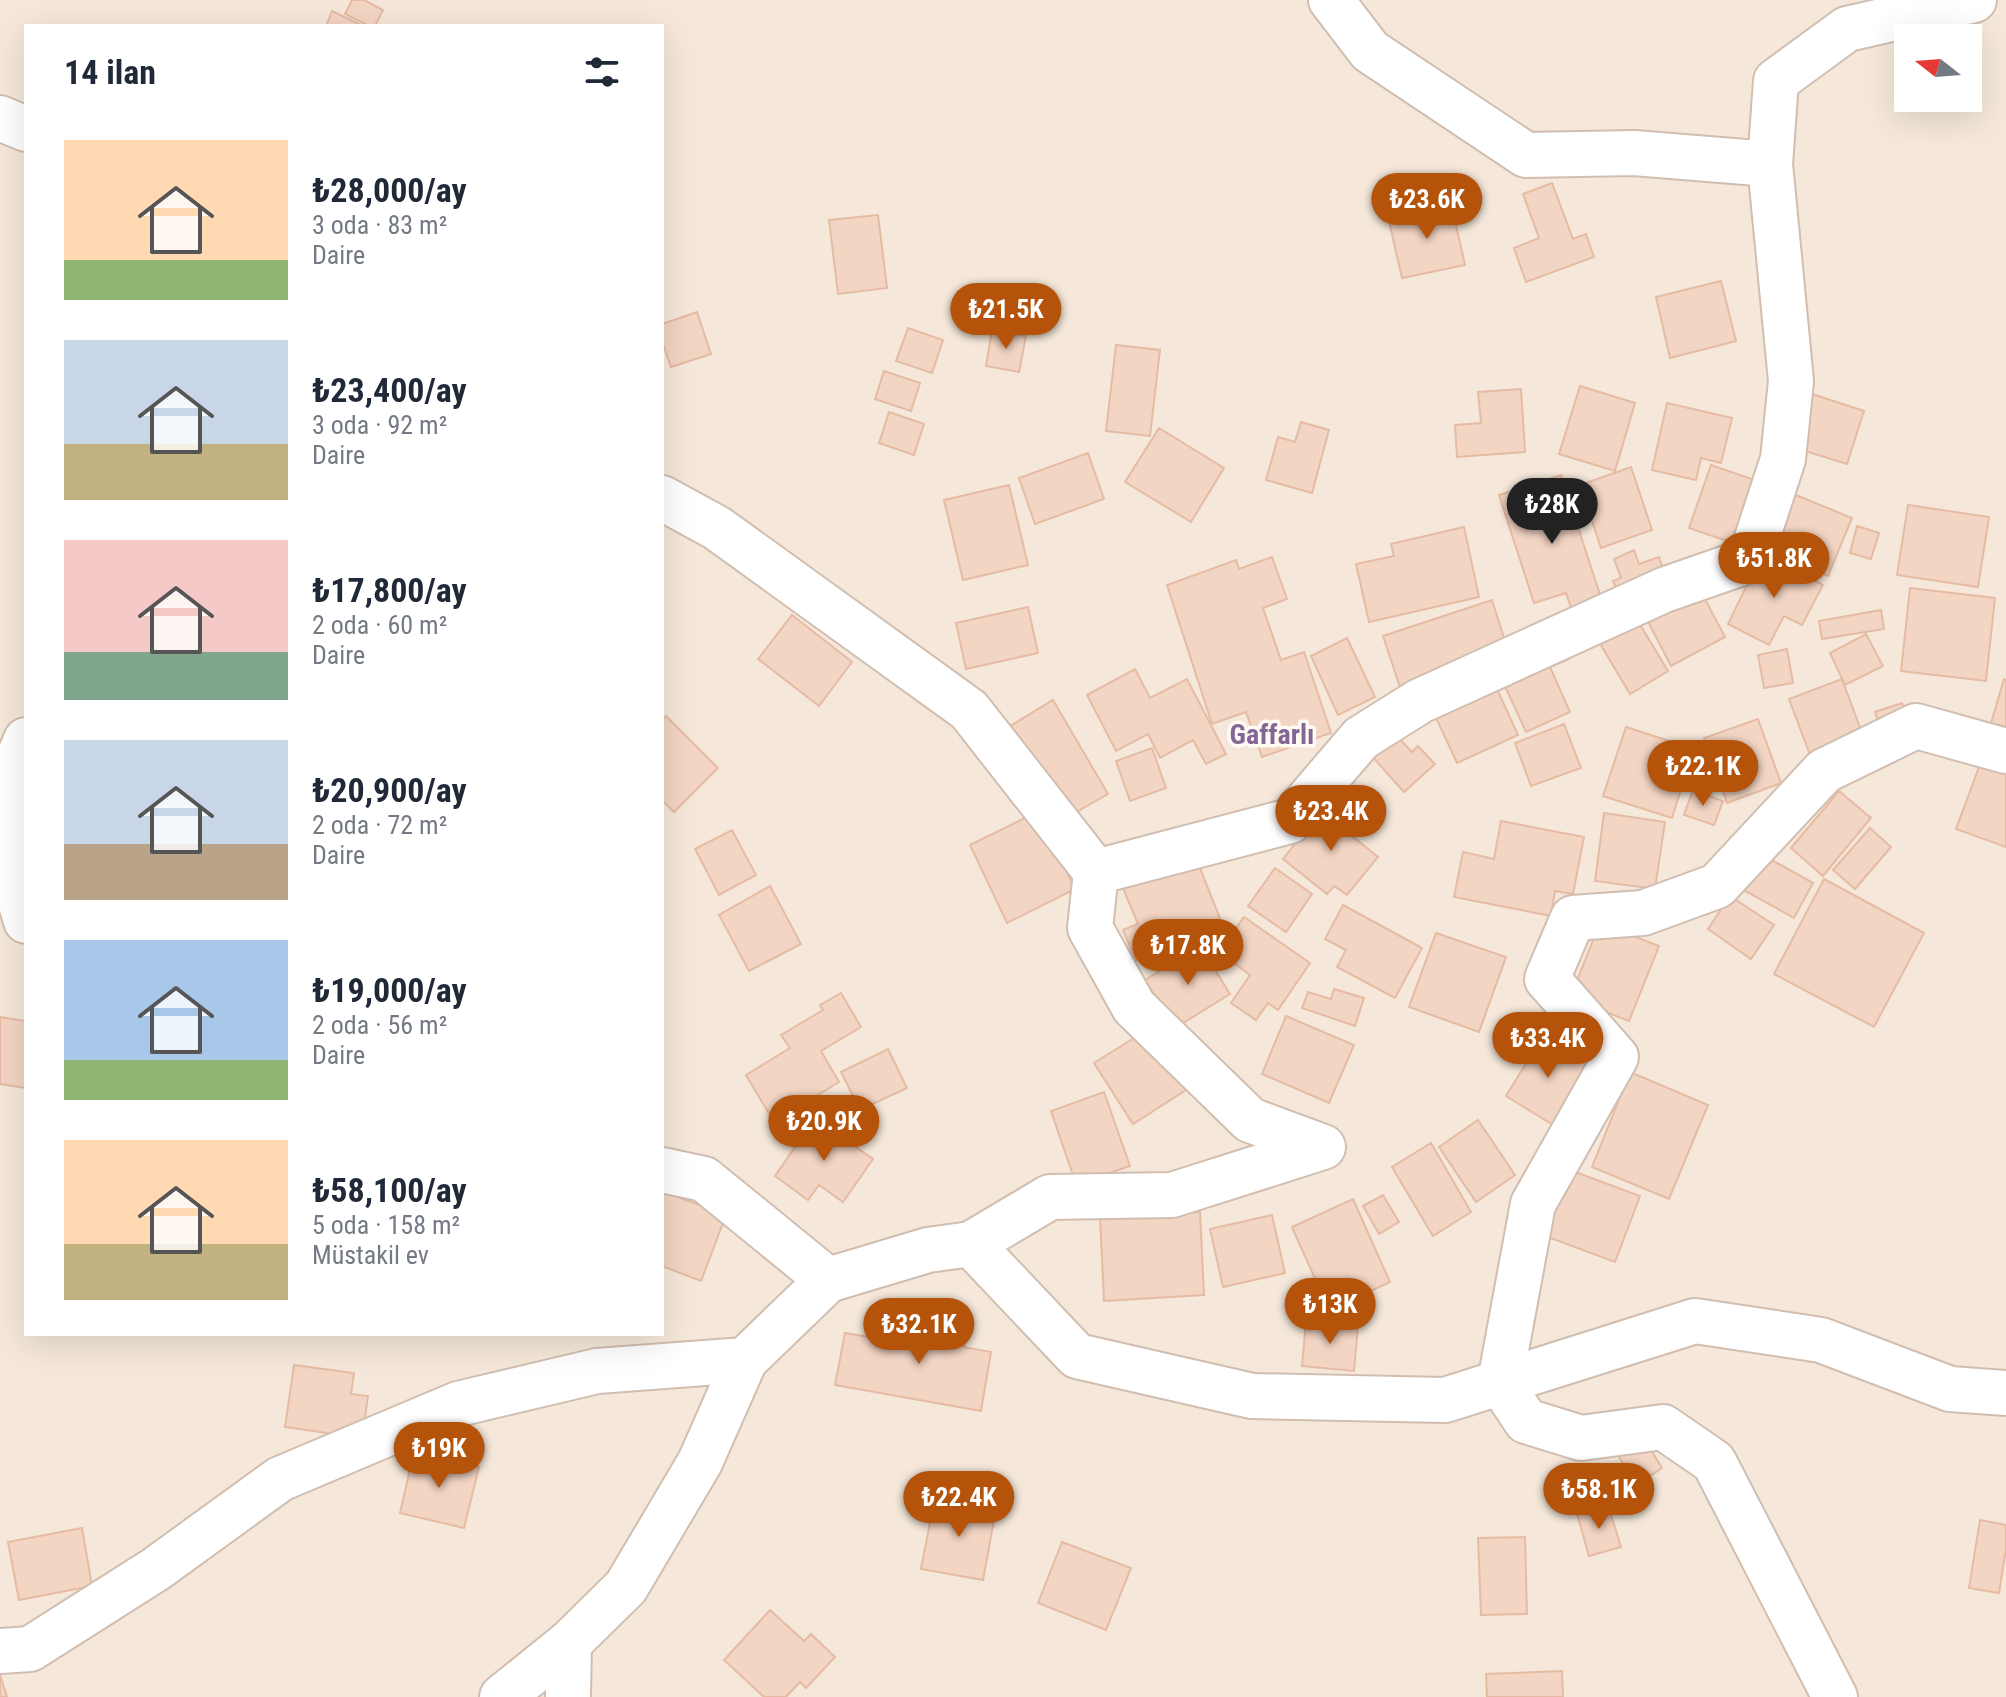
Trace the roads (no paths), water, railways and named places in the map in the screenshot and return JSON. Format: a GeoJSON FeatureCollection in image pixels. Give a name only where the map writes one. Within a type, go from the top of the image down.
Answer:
{"type":"FeatureCollection","features":[{"type":"Feature","properties":{"kind":"street"},"geometry":{"type":"LineString","coordinates":[[1331,0],[1370,51],[1526,155],[1634,153],[1770,164]]}},
{"type":"Feature","properties":{"kind":"street"},"geometry":{"type":"LineString","coordinates":[[1096,872],[1290,821],[1361,738],[1420,701],[1664,590],[1750,560],[1783,459],[1791,381],[1770,164],[1776,81],[1847,29],[1974,0]]}},
{"type":"Feature","properties":{"kind":"street"},"geometry":{"type":"LineString","coordinates":[[0,118],[24,128]]}},
{"type":"Feature","properties":{"kind":"street"},"geometry":{"type":"LineString","coordinates":[[502,1697],[569,1643],[626,1587],[700,1462],[745,1360],[828,1280],[928,1250],[971,1244],[1050,1197],[1172,1195],[1323,1147],[1250,1120],[1134,1007],[1090,928],[1096,872],[969,710],[717,528],[664,499]]}},
{"type":"Feature","properties":{"kind":"street"},"geometry":{"type":"LineString","coordinates":[[1835,1697],[1714,1462],[1663,1427],[1581,1438],[1526,1421],[1500,1382],[1533,1204],[1616,1057],[1547,979],[1573,918],[1643,913],[1717,886],[1824,771],[1916,726],[2006,751]]}},
{"type":"Feature","properties":{"kind":"street"},"geometry":{"type":"LineString","coordinates":[[24,745],[20,754],[11,870],[24,914]]}},
{"type":"Feature","properties":{"kind":"street"},"geometry":{"type":"LineString","coordinates":[[664,1170],[704,1179],[828,1280]]}},
{"type":"Feature","properties":{"kind":"street"},"geometry":{"type":"LineString","coordinates":[[971,1244],[1077,1356],[1252,1396],[1445,1400],[1695,1321],[1821,1340],[1950,1389],[2006,1393]]}},
{"type":"Feature","properties":{"kind":"street"},"geometry":{"type":"LineString","coordinates":[[0,1651],[30,1649],[156,1569],[280,1479],[458,1404],[597,1371],[745,1360]]}},
{"type":"Feature","properties":{"kind":"street"},"geometry":{"type":"LineString","coordinates":[[568,1697],[569,1643]]}},
{"type":"Feature","properties":{"kind":"district","name":"Gaffarlı"},"geometry":{"type":"Point","coordinates":[1272,734]}}]}
